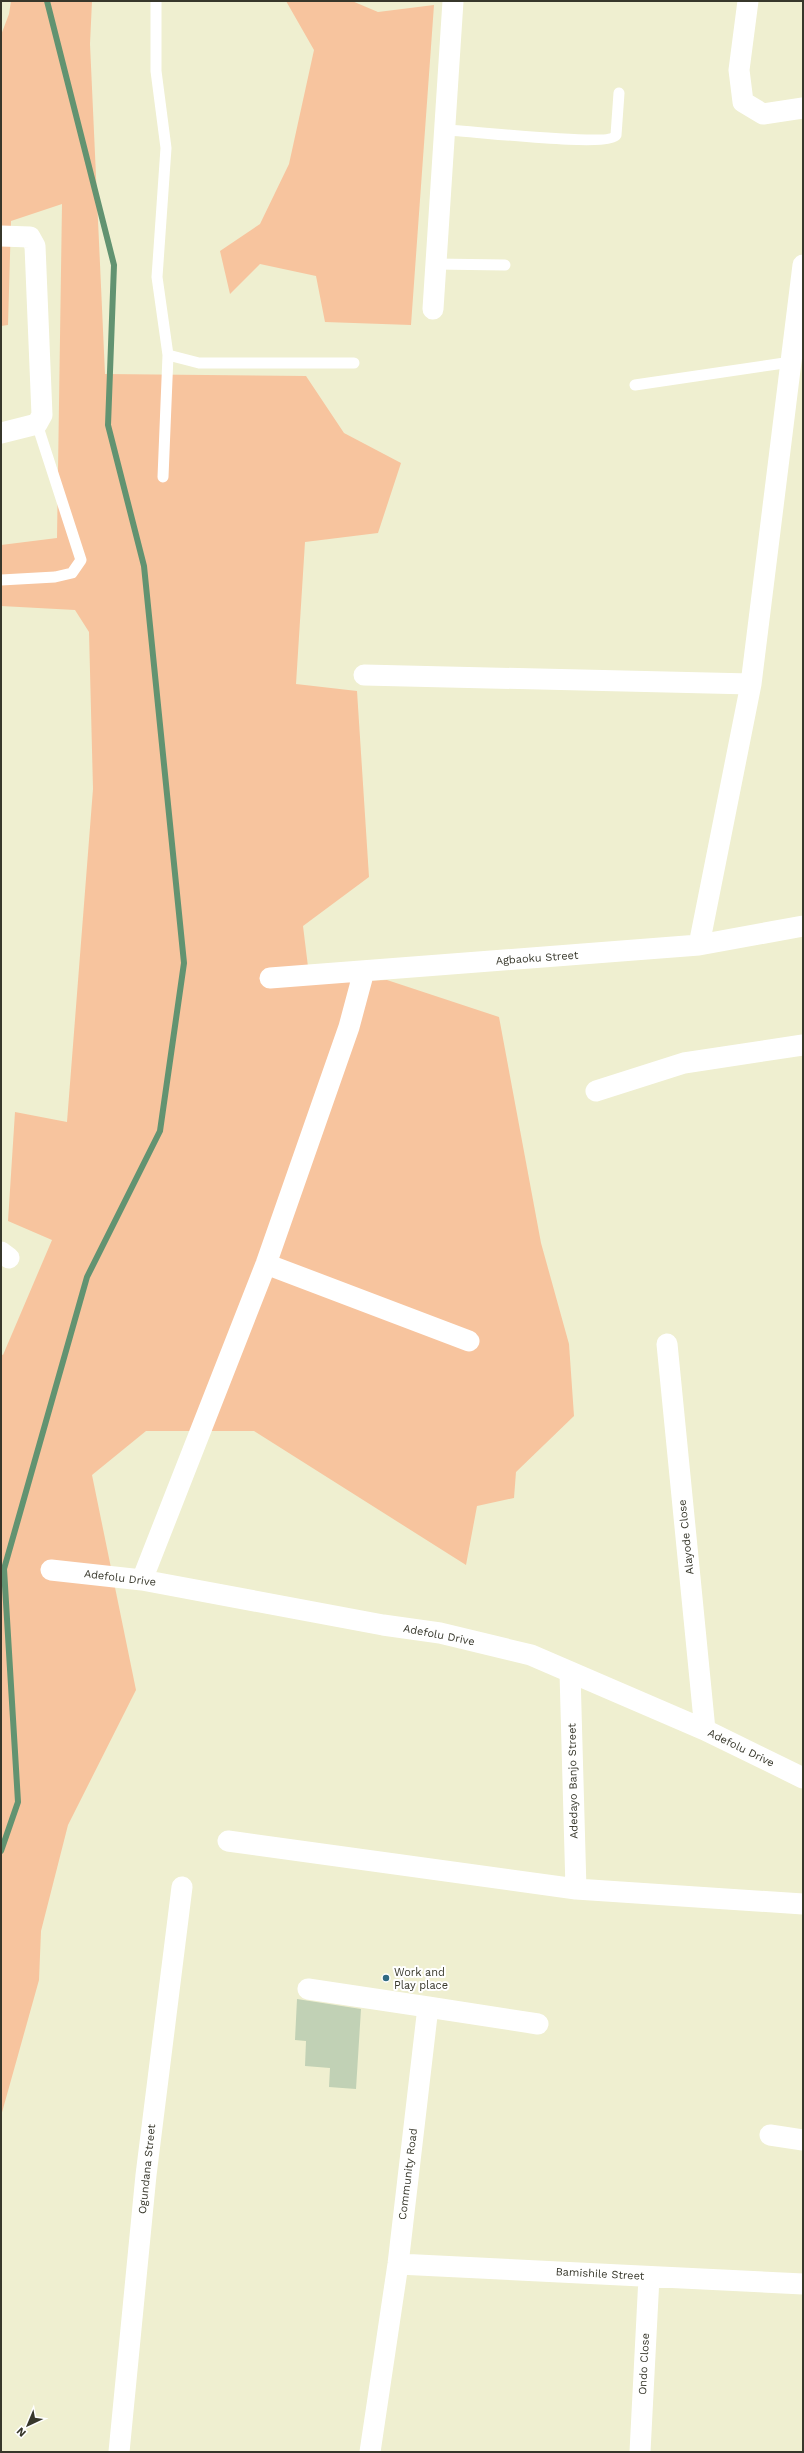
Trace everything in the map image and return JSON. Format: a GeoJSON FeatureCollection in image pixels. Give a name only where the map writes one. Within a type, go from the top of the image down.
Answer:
{"type":"FeatureCollection","features":[{"type":"Feature","properties":{"kind":"street"},"geometry":{"type":"LineString","coordinates":[[433,309],[453,1]]}},
{"type":"Feature","properties":{"kind":"street"},"geometry":{"type":"LineString","coordinates":[[748,1],[740,70],[743,102],[763,114],[803,108]]}},
{"type":"Feature","properties":{"kind":"street"},"geometry":{"type":"LineString","coordinates":[[1,236],[30,237],[35,246],[42,415],[37,424],[1,433]]}},
{"type":"Feature","properties":{"kind":"street"},"geometry":{"type":"LineString","coordinates":[[699,945],[751,684],[803,265]]}},
{"type":"Feature","properties":{"kind":"street"},"geometry":{"type":"LineString","coordinates":[[364,675],[751,684]]}},
{"type":"Feature","properties":{"kind":"street","name":"Agbaoku Street"},"geometry":{"type":"LineString","coordinates":[[270,978],[699,945],[803,926]]}},
{"type":"Feature","properties":{"kind":"street"},"geometry":{"type":"LineString","coordinates":[[142,1580],[266,1264],[349,1027],[364,971]]}},
{"type":"Feature","properties":{"kind":"street"},"geometry":{"type":"LineString","coordinates":[[596,1092],[684,1063],[803,1045]]}},
{"type":"Feature","properties":{"kind":"street"},"geometry":{"type":"LineString","coordinates":[[266,1264],[470,1341]]}},
{"type":"Feature","properties":{"kind":"street","name":"Alayode Close"},"geometry":{"type":"LineString","coordinates":[[667,1344],[705,1730]]}},
{"type":"Feature","properties":{"kind":"street","name":"Adefolu Drive"},"geometry":{"type":"LineString","coordinates":[[51,1570],[142,1580],[383,1625],[440,1633],[531,1654],[570,1673],[705,1730],[803,1778]]}},
{"type":"Feature","properties":{"kind":"street","name":"Adedayo Banjo Street"},"geometry":{"type":"LineString","coordinates":[[570,1673],[576,1889]]}},
{"type":"Feature","properties":{"kind":"street"},"geometry":{"type":"LineString","coordinates":[[228,1841],[576,1889],[803,1904]]}},
{"type":"Feature","properties":{"kind":"street","name":"Ogundana Street"},"geometry":{"type":"LineString","coordinates":[[119,2452],[146,2175],[182,1887]]}},
{"type":"Feature","properties":{"kind":"street"},"geometry":{"type":"LineString","coordinates":[[308,1989],[538,2024]]}},
{"type":"Feature","properties":{"kind":"street","name":"Community Road"},"geometry":{"type":"LineString","coordinates":[[370,2452],[398,2264],[428,2007]]}},
{"type":"Feature","properties":{"kind":"street"},"geometry":{"type":"LineString","coordinates":[[770,2135],[803,2140]]}},
{"type":"Feature","properties":{"kind":"street","name":"Bamishile Street"},"geometry":{"type":"LineString","coordinates":[[398,2264],[803,2284]]}},
{"type":"Feature","properties":{"kind":"street","name":"Ondo Close"},"geometry":{"type":"LineString","coordinates":[[640,2452],[649,2277]]}},
{"type":"Feature","properties":{"kind":"lane"},"geometry":{"type":"LineString","coordinates":[[156,1],[156,71],[166,148],[157,277],[168,355],[163,477]]}},
{"type":"Feature","properties":{"kind":"lane"},"geometry":{"type":"LineString","coordinates":[[444,130],[583,140],[612,138],[616,135],[619,92]]}},
{"type":"Feature","properties":{"kind":"lane"},"geometry":{"type":"LineString","coordinates":[[435,264],[505,265]]}},
{"type":"Feature","properties":{"kind":"lane"},"geometry":{"type":"LineString","coordinates":[[168,355],[199,363],[354,363]]}},
{"type":"Feature","properties":{"kind":"lane"},"geometry":{"type":"LineString","coordinates":[[635,385],[791,362]]}},
{"type":"Feature","properties":{"kind":"lane"},"geometry":{"type":"LineString","coordinates":[[1,580],[55,577],[72,573],[81,560],[37,424]]}},
{"type":"Feature","properties":{"kind":"shaded area"},"geometry":{"type":"Polygon","coordinates":[[[11,1],[92,1],[90,44],[105,374],[306,376],[344,433],[401,463],[378,533],[305,542],[296,684],[357,691],[369,877],[303,926],[310,983],[387,980],[499,1017],[541,1243],[569,1344],[574,1416],[516,1472],[514,1498],[477,1506],[466,1565],[254,1431],[146,1431],[92,1475],[136,1690],[68,1825],[41,1931],[39,1980],[1,2116],[1,1354],[3,1355],[52,1240],[8,1221],[15,1112],[67,1122],[93,789],[89,632],[75,610],[1,606],[1,545],[57,538],[62,204],[11,221],[8,325],[1,326],[1,35],[9,14],[11,1]]]}},
{"type":"Feature","properties":{"kind":"shaded area"},"geometry":{"type":"Polygon","coordinates":[[[286,1],[352,1],[378,12],[434,5],[411,325],[325,322],[316,276],[260,264],[230,294],[220,251],[260,224],[289,164],[314,50],[286,1]]]}},
{"type":"Feature","properties":{"kind":"building"},"geometry":{"type":"Polygon","coordinates":[[[297,1999],[361,2009],[356,2089],[329,2087],[330,2068],[305,2066],[306,2041],[295,2040],[297,1999]]]}},
{"type":"Feature","properties":{"kind":"waterway"},"geometry":{"type":"LineString","coordinates":[[1,1851],[18,1802],[4,1569],[87,1277],[160,1131],[184,963],[144,566],[108,425],[114,265],[47,1]]}},
{"type":"Feature","properties":{"kind":"place","name":"Work and Play place"},"geometry":{"type":"Point","coordinates":[386,1978]}}]}
